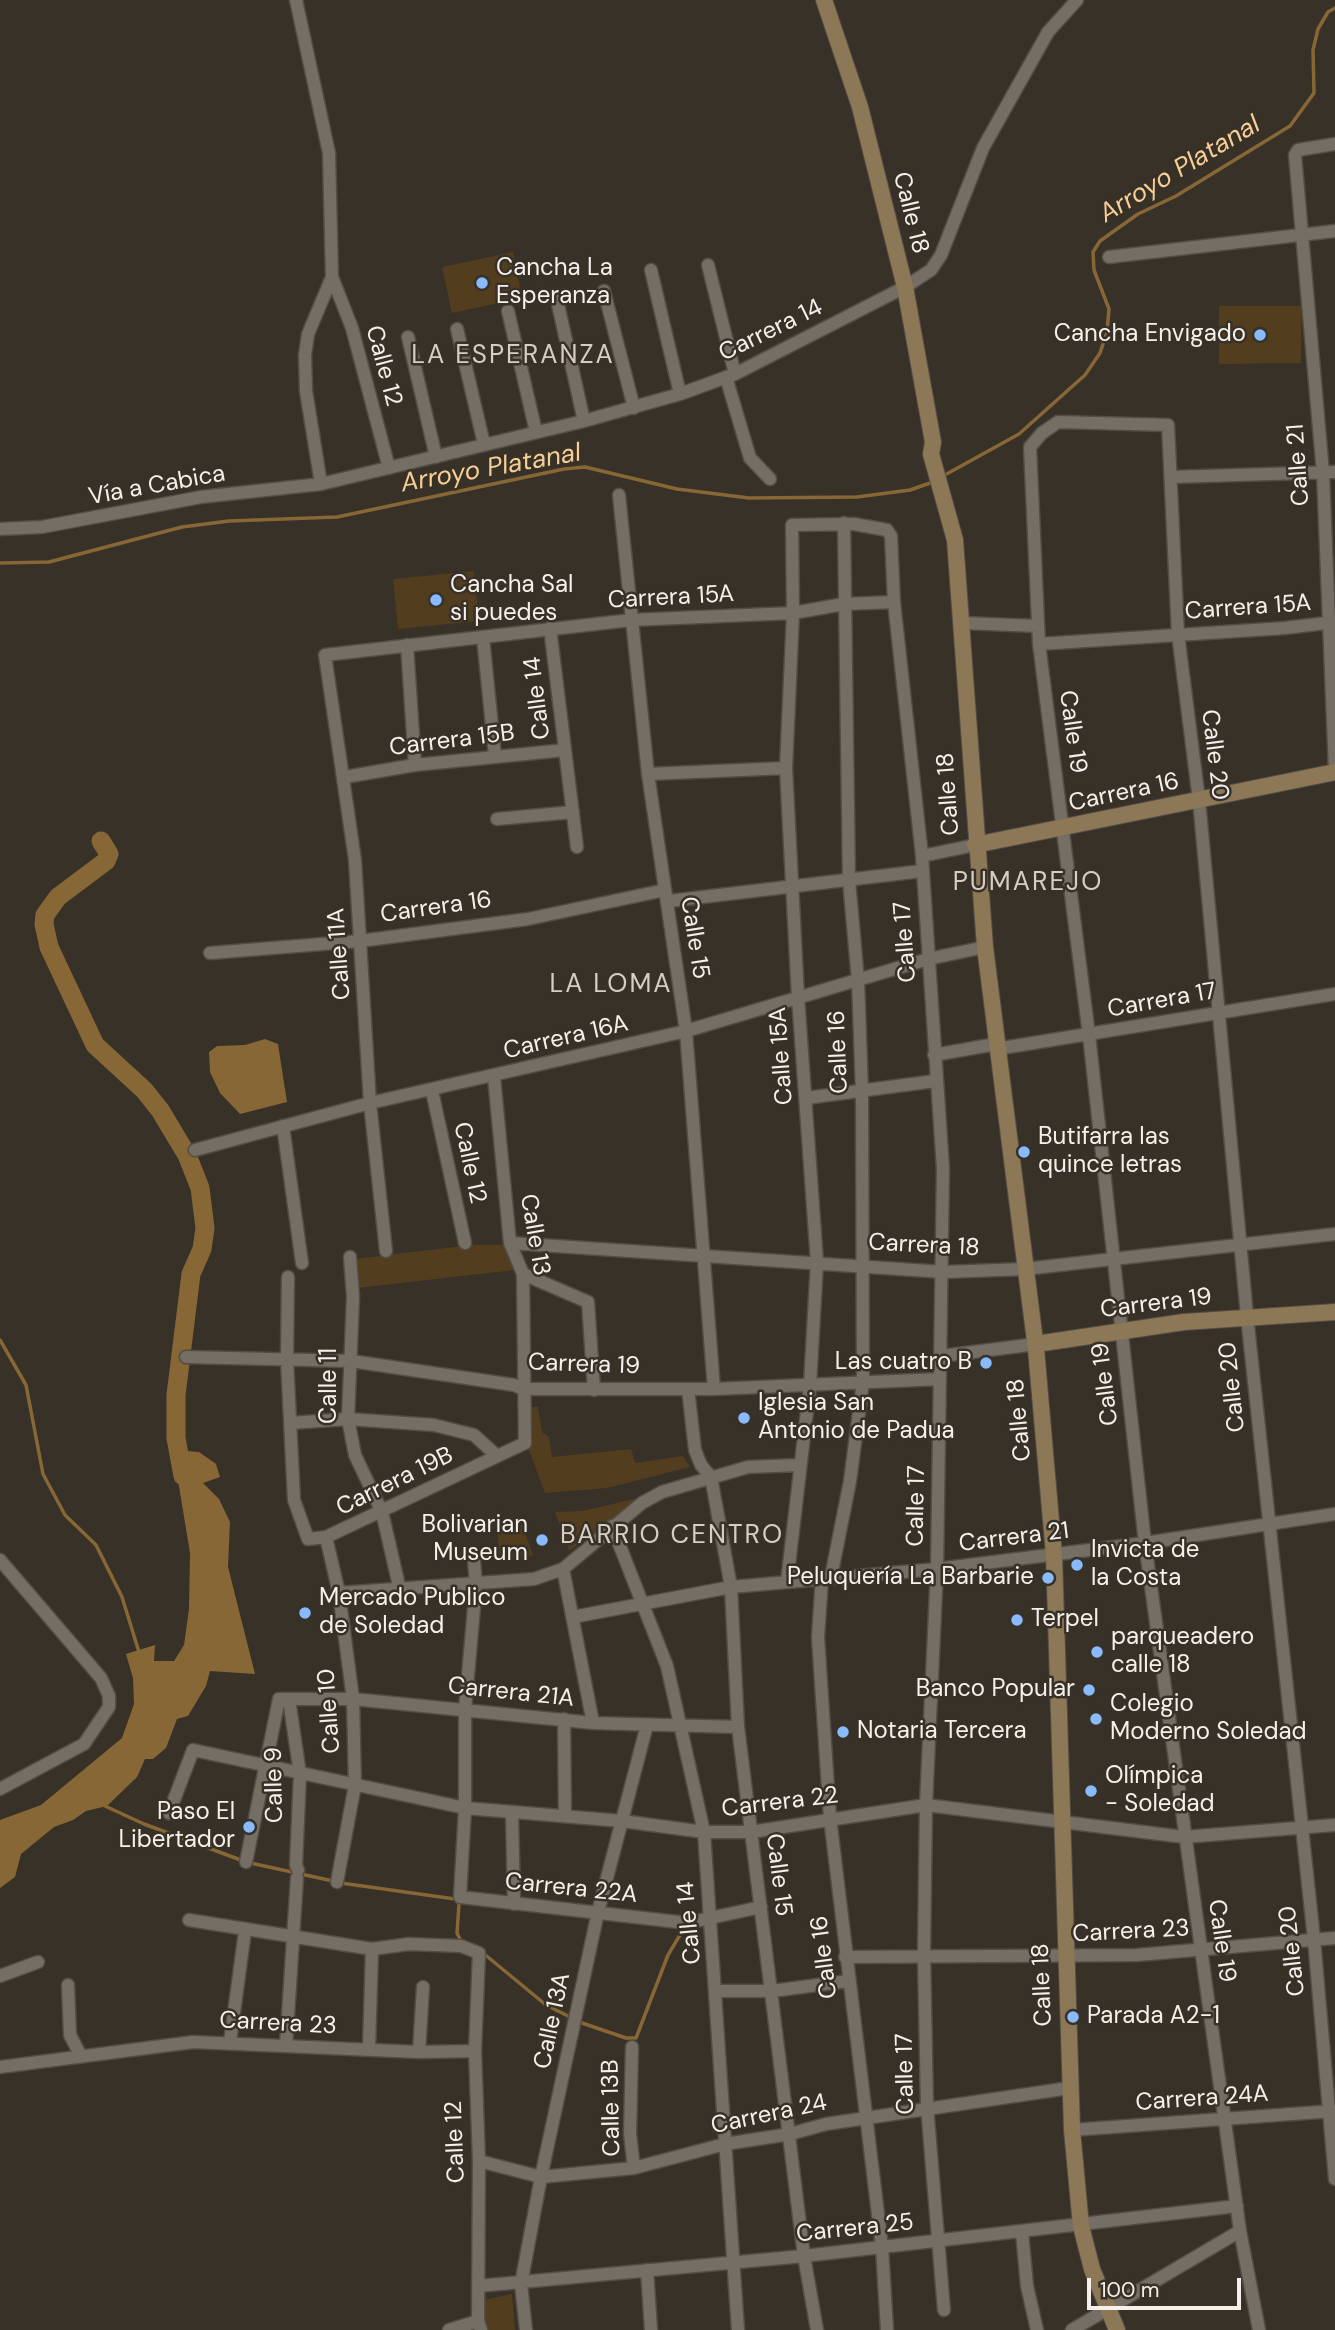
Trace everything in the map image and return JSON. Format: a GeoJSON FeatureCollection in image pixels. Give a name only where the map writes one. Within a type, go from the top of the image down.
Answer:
{"type":"FeatureCollection","features":[{"type":"Feature","properties":{"kind":"main road","name":"Calle 18"},"geometry":{"type":"LineString","coordinates":[[824,0],[860,107],[905,287],[933,442],[955,540],[975,845],[996,1047],[1036,1344],[1054,1555],[1072,2130],[1082,2226],[1106,2309],[1117,2330]]}},
{"type":"Feature","properties":{"kind":"main road","name":"Carrera 16"},"geometry":{"type":"LineString","coordinates":[[975,845],[1335,772]]}},
{"type":"Feature","properties":{"kind":"main road","name":"Carrera 19"},"geometry":{"type":"LineString","coordinates":[[1036,1344],[1121,1330],[1247,1316],[1335,1312]]}},
{"type":"Feature","properties":{"kind":"street"},"geometry":{"type":"LineString","coordinates":[[296,0],[329,153],[332,277],[308,334],[305,355],[306,391],[321,484]]}},
{"type":"Feature","properties":{"kind":"street","name":"Carrera 14"},"geometry":{"type":"LineString","coordinates":[[321,484],[584,421],[680,394],[731,375],[923,276],[937,263],[983,148],[1048,32],[1077,0]]}},
{"type":"Feature","properties":{"kind":"street","name":"Calle 21"},"geometry":{"type":"LineString","coordinates":[[1335,144],[1298,150],[1294,155],[1329,472],[1335,772]]}},
{"type":"Feature","properties":{"kind":"street"},"geometry":{"type":"LineString","coordinates":[[1110,257],[1335,231]]}},
{"type":"Feature","properties":{"kind":"street"},"geometry":{"type":"LineString","coordinates":[[708,265],[750,458],[771,479]]}},
{"type":"Feature","properties":{"kind":"street"},"geometry":{"type":"LineString","coordinates":[[651,270],[680,394]]}},
{"type":"Feature","properties":{"kind":"street","name":"Calle 12"},"geometry":{"type":"LineString","coordinates":[[332,277],[352,328],[389,468]]}},
{"type":"Feature","properties":{"kind":"street"},"geometry":{"type":"LineString","coordinates":[[604,291],[634,408]]}},
{"type":"Feature","properties":{"kind":"street"},"geometry":{"type":"LineString","coordinates":[[557,300],[584,421]]}},
{"type":"Feature","properties":{"kind":"street"},"geometry":{"type":"LineString","coordinates":[[508,311],[536,432]]}},
{"type":"Feature","properties":{"kind":"street"},"geometry":{"type":"LineString","coordinates":[[457,329],[484,444]]}},
{"type":"Feature","properties":{"kind":"street"},"geometry":{"type":"LineString","coordinates":[[408,337],[436,457]]}},
{"type":"Feature","properties":{"kind":"street","name":"Calle 19"},"geometry":{"type":"LineString","coordinates":[[1167,424],[1058,422],[1041,433],[1030,447],[1038,626],[1089,1035],[1146,1544],[1184,1837],[1240,2231],[1259,2330]]}},
{"type":"Feature","properties":{"kind":"street","name":"Calle 20"},"geometry":{"type":"LineString","coordinates":[[1167,424],[1178,634],[1199,800],[1247,1316],[1300,1828],[1314,1938],[1335,2179]]}},
{"type":"Feature","properties":{"kind":"street"},"geometry":{"type":"LineString","coordinates":[[1171,477],[1329,472]]}},
{"type":"Feature","properties":{"kind":"street","name":"Vía a Cabica"},"geometry":{"type":"LineString","coordinates":[[0,529],[42,527],[201,497],[321,484]]}},
{"type":"Feature","properties":{"kind":"street","name":"Calle 15"},"geometry":{"type":"LineString","coordinates":[[619,495],[649,774],[686,1031],[714,1389]]}},
{"type":"Feature","properties":{"kind":"street","name":"Calle 15A"},"geometry":{"type":"LineString","coordinates":[[787,1582],[810,1385],[817,1262],[798,998],[786,768],[793,613],[792,525],[844,523]]}},
{"type":"Feature","properties":{"kind":"street","name":"Calle 17"},"geometry":{"type":"LineString","coordinates":[[844,523],[887,530],[891,536],[894,602],[922,856],[943,1169],[944,1272],[937,1569],[926,1805],[924,1954],[927,2106],[936,2241],[944,2310]]}},
{"type":"Feature","properties":{"kind":"street","name":"Calle 16"},"geometry":{"type":"LineString","coordinates":[[844,523],[849,881],[858,979],[862,1092],[863,1382],[850,1481],[826,1577],[818,1637],[830,1818],[882,2247],[887,2330]]}},
{"type":"Feature","properties":{"kind":"street","name":"Carrera 15A"},"geometry":{"type":"LineString","coordinates":[[325,655],[631,620],[793,613],[844,604],[894,602]]}},
{"type":"Feature","properties":{"kind":"street","name":"Carrera 15A"},"geometry":{"type":"LineString","coordinates":[[1039,644],[1332,622]]}},
{"type":"Feature","properties":{"kind":"street"},"geometry":{"type":"LineString","coordinates":[[962,623],[1038,626]]}},
{"type":"Feature","properties":{"kind":"street","name":"Calle 14"},"geometry":{"type":"LineString","coordinates":[[550,628],[577,847]]}},
{"type":"Feature","properties":{"kind":"street"},"geometry":{"type":"LineString","coordinates":[[483,637],[495,756]]}},
{"type":"Feature","properties":{"kind":"street"},"geometry":{"type":"LineString","coordinates":[[407,645],[415,765]]}},
{"type":"Feature","properties":{"kind":"street","name":"Calle 11A"},"geometry":{"type":"LineString","coordinates":[[325,655],[345,777],[355,860],[370,1103],[386,1251]]}},
{"type":"Feature","properties":{"kind":"street","name":"Carrera 15B"},"geometry":{"type":"LineString","coordinates":[[345,777],[415,765],[565,750]]}},
{"type":"Feature","properties":{"kind":"street"},"geometry":{"type":"LineString","coordinates":[[649,774],[786,768]]}},
{"type":"Feature","properties":{"kind":"street"},"geometry":{"type":"LineString","coordinates":[[497,819],[573,812]]}},
{"type":"Feature","properties":{"kind":"street","name":"Carrera 16"},"geometry":{"type":"LineString","coordinates":[[922,856],[975,845]]}},
{"type":"Feature","properties":{"kind":"street","name":"Carrera 16"},"geometry":{"type":"LineString","coordinates":[[210,953],[360,942],[528,919],[667,896],[793,888],[922,871]]}},
{"type":"Feature","properties":{"kind":"street","name":"Carrera 16A"},"geometry":{"type":"LineString","coordinates":[[195,1150],[370,1103],[494,1077],[686,1031],[928,959],[985,947]]}},
{"type":"Feature","properties":{"kind":"street","name":"Carrera 17"},"geometry":{"type":"LineString","coordinates":[[934,1055],[1089,1035],[1335,994]]}},
{"type":"Feature","properties":{"kind":"street","name":"Calle 13"},"geometry":{"type":"LineString","coordinates":[[494,1077],[510,1243],[523,1274],[525,1443]]}},
{"type":"Feature","properties":{"kind":"street"},"geometry":{"type":"LineString","coordinates":[[806,1098],[935,1081]]}},
{"type":"Feature","properties":{"kind":"street","name":"Calle 12"},"geometry":{"type":"LineString","coordinates":[[432,1091],[466,1243]]}},
{"type":"Feature","properties":{"kind":"street"},"geometry":{"type":"LineString","coordinates":[[283,1126],[302,1263]]}},
{"type":"Feature","properties":{"kind":"street","name":"Carrera 18"},"geometry":{"type":"LineString","coordinates":[[510,1243],[944,1272],[1025,1269],[1335,1234]]}},
{"type":"Feature","properties":{"kind":"street","name":"Calle 11"},"geometry":{"type":"LineString","coordinates":[[350,1257],[351,1361],[348,1419],[355,1455],[382,1512],[400,1590]]}},
{"type":"Feature","properties":{"kind":"street"},"geometry":{"type":"LineString","coordinates":[[523,1274],[588,1302],[593,1390]]}},
{"type":"Feature","properties":{"kind":"street"},"geometry":{"type":"LineString","coordinates":[[289,1278],[287,1360],[290,1423]]}},
{"type":"Feature","properties":{"kind":"street","name":"Carrera 19"},"geometry":{"type":"LineString","coordinates":[[942,1356],[1036,1344]]}},
{"type":"Feature","properties":{"kind":"street","name":"Carrera 19"},"geometry":{"type":"LineString","coordinates":[[186,1356],[351,1361],[514,1385],[523,1389],[714,1389],[940,1379]]}},
{"type":"Feature","properties":{"kind":"street","name":"Calle 15"},"geometry":{"type":"LineString","coordinates":[[688,1389],[695,1450],[701,1465],[711,1477],[731,1587],[738,1727],[804,2256],[817,2330]]}},
{"type":"Feature","properties":{"kind":"street","name":"Carrera 19B"},"geometry":{"type":"LineString","coordinates":[[497,1456],[474,1435],[434,1425],[348,1419],[290,1423],[296,1509],[308,1539],[326,1537],[525,1443]]}},
{"type":"Feature","properties":{"kind":"street"},"geometry":{"type":"LineString","coordinates":[[340,1593],[534,1579],[563,1569],[612,1526],[642,1503],[662,1492],[748,1467],[799,1465]]}},
{"type":"Feature","properties":{"kind":"street","name":"Carrera 21"},"geometry":{"type":"LineString","coordinates":[[573,1616],[731,1587],[937,1569],[1146,1544],[1335,1514]]}},
{"type":"Feature","properties":{"kind":"street","name":"Calle 14"},"geometry":{"type":"LineString","coordinates":[[612,1526],[644,1601],[667,1666],[683,1726],[704,1832],[717,1991],[738,2330]]}},
{"type":"Feature","properties":{"kind":"street","name":"Calle 10"},"geometry":{"type":"LineString","coordinates":[[326,1537],[340,1593],[353,1699],[355,1785],[337,1882]]}},
{"type":"Feature","properties":{"kind":"street"},"geometry":{"type":"LineString","coordinates":[[0,1560],[101,1678],[109,1696],[109,1707],[85,1744],[0,1790]]}},
{"type":"Feature","properties":{"kind":"street"},"geometry":{"type":"LineString","coordinates":[[466,1808],[465,1709],[476,1585],[474,1560]]}},
{"type":"Feature","properties":{"kind":"street"},"geometry":{"type":"LineString","coordinates":[[563,1569],[593,1723]]}},
{"type":"Feature","properties":{"kind":"street"},"geometry":{"type":"LineString","coordinates":[[246,1862],[266,1766],[284,1699]]}},
{"type":"Feature","properties":{"kind":"street","name":"Carrera 21A"},"geometry":{"type":"LineString","coordinates":[[284,1699],[353,1699],[593,1723],[738,1727]]}},
{"type":"Feature","properties":{"kind":"street","name":"Calle 9"},"geometry":{"type":"LineString","coordinates":[[284,1699],[300,1774],[296,1865],[298,1874],[286,2046]]}},
{"type":"Feature","properties":{"kind":"street"},"geometry":{"type":"LineString","coordinates":[[564,1718],[565,1816]]}},
{"type":"Feature","properties":{"kind":"street","name":"Calle 13A"},"geometry":{"type":"LineString","coordinates":[[526,2330],[521,2284],[541,2177],[598,1912],[647,1725]]}},
{"type":"Feature","properties":{"kind":"street","name":"Carrera 22"},"geometry":{"type":"LineString","coordinates":[[169,1813],[193,1750],[466,1808],[512,1814],[622,1821],[704,1832],[751,1832],[926,1805],[1184,1837],[1335,1825]]}},
{"type":"Feature","properties":{"kind":"street","name":"Carrera 22A"},"geometry":{"type":"LineString","coordinates":[[466,1808],[460,1897],[687,1923],[761,1907]]}},
{"type":"Feature","properties":{"kind":"street"},"geometry":{"type":"LineString","coordinates":[[512,1814],[514,1904]]}},
{"type":"Feature","properties":{"kind":"street"},"geometry":{"type":"LineString","coordinates":[[189,1920],[294,1939],[372,1949],[369,2049]]}},
{"type":"Feature","properties":{"kind":"street"},"geometry":{"type":"LineString","coordinates":[[230,2042],[245,1931]]}},
{"type":"Feature","properties":{"kind":"street","name":"Carrera 23"},"geometry":{"type":"LineString","coordinates":[[845,1957],[924,1954],[1065,1958],[1335,1938]]}},
{"type":"Feature","properties":{"kind":"street","name":"Calle 12"},"geometry":{"type":"LineString","coordinates":[[372,1949],[409,1944],[461,1945],[479,1953],[475,2051],[479,2161],[479,2326]]}},
{"type":"Feature","properties":{"kind":"street"},"geometry":{"type":"LineString","coordinates":[[0,1976],[38,1962]]}},
{"type":"Feature","properties":{"kind":"street"},"geometry":{"type":"LineString","coordinates":[[717,1991],[772,1991],[848,1982]]}},
{"type":"Feature","properties":{"kind":"street"},"geometry":{"type":"LineString","coordinates":[[68,1985],[70,2035],[81,2056]]}},
{"type":"Feature","properties":{"kind":"street"},"geometry":{"type":"LineString","coordinates":[[419,2052],[423,1987]]}},
{"type":"Feature","properties":{"kind":"street","name":"Carrera 23"},"geometry":{"type":"LineString","coordinates":[[0,2067],[193,2042],[419,2052],[475,2051]]}},
{"type":"Feature","properties":{"kind":"street","name":"Calle 13B"},"geometry":{"type":"LineString","coordinates":[[632,2047],[630,2134],[634,2168]]}},
{"type":"Feature","properties":{"kind":"street","name":"Carrera 24"},"geometry":{"type":"LineString","coordinates":[[479,2161],[541,2177],[634,2168],[726,2144],[790,2134],[865,2117],[927,2106],[1069,2088]]}},
{"type":"Feature","properties":{"kind":"street","name":"Carrera 24A"},"geometry":{"type":"LineString","coordinates":[[1072,2130],[1331,2111]]}},
{"type":"Feature","properties":{"kind":"street","name":"Carrera 25"},"geometry":{"type":"LineString","coordinates":[[478,2286],[804,2256],[1237,2206]]}},
{"type":"Feature","properties":{"kind":"street"},"geometry":{"type":"LineString","coordinates":[[1072,2330],[1240,2231]]}},
{"type":"Feature","properties":{"kind":"street"},"geometry":{"type":"LineString","coordinates":[[1022,2232],[1027,2286],[1037,2330]]}},
{"type":"Feature","properties":{"kind":"street"},"geometry":{"type":"LineString","coordinates":[[647,2270],[651,2330]]}},
{"type":"Feature","properties":{"kind":"street"},"geometry":{"type":"LineString","coordinates":[[449,2330],[479,2326]]}},
{"type":"Feature","properties":{"kind":"shaded area","name":"Cancha La Esperanza"},"geometry":{"type":"Polygon","coordinates":[[[513,252],[522,298],[452,313],[442,267],[513,252]]]}},
{"type":"Feature","properties":{"kind":"shaded area","name":"Cancha Envigado"},"geometry":{"type":"Polygon","coordinates":[[[1219,306],[1301,306],[1301,363],[1219,364],[1219,306]]]}},
{"type":"Feature","properties":{"kind":"shaded area","name":"Cancha Sal si puedes"},"geometry":{"type":"Polygon","coordinates":[[[474,571],[479,621],[398,629],[393,579],[474,571]]]}},
{"type":"Feature","properties":{"kind":"shaded area"},"geometry":{"type":"Polygon","coordinates":[[[265,1039],[278,1044],[287,1102],[240,1114],[220,1093],[210,1072],[209,1052],[217,1046],[245,1045],[265,1039]]]}},
{"type":"Feature","properties":{"kind":"shaded area"},"geometry":{"type":"Polygon","coordinates":[[[471,1245],[503,1245],[515,1270],[357,1288],[354,1259],[471,1245]]]}},
{"type":"Feature","properties":{"kind":"shaded area"},"geometry":{"type":"Polygon","coordinates":[[[525,1407],[538,1407],[542,1432],[549,1437],[552,1457],[631,1449],[635,1463],[683,1456],[690,1467],[607,1488],[545,1493],[527,1445],[525,1407]]]}},
{"type":"Feature","properties":{"kind":"shaded area"},"geometry":{"type":"Polygon","coordinates":[[[173,1450],[199,1452],[216,1464],[220,1477],[203,1483],[219,1499],[230,1522],[228,1567],[255,1674],[210,1671],[206,1686],[188,1716],[177,1719],[166,1748],[153,1759],[145,1759],[137,1777],[107,1806],[86,1811],[73,1820],[54,1827],[21,1854],[15,1877],[0,1888],[0,1820],[41,1805],[122,1738],[134,1704],[133,1678],[126,1654],[155,1645],[154,1661],[174,1661],[184,1645],[189,1609],[190,1553],[173,1450]]]}},
{"type":"Feature","properties":{"kind":"shaded area"},"geometry":{"type":"Polygon","coordinates":[[[634,1499],[635,1504],[569,1551],[555,1512],[582,1511],[634,1499]]]}},
{"type":"Feature","properties":{"kind":"shaded area"},"geometry":{"type":"Polygon","coordinates":[[[522,1524],[533,1555],[500,1562],[497,1532],[522,1524]]]}},
{"type":"Feature","properties":{"kind":"shaded area"},"geometry":{"type":"Polygon","coordinates":[[[512,2294],[515,2330],[485,2330],[484,2300],[512,2294]]]}},
{"type":"Feature","properties":{"kind":"waterway","name":"Arroyo Platanal"},"geometry":{"type":"LineString","coordinates":[[943,476],[1019,434],[1085,375],[1100,353],[1107,332],[1109,309],[1094,270],[1093,252],[1100,241],[1138,214],[1176,196],[1290,126],[1314,93],[1313,50],[1318,29],[1328,12],[1335,8]]}},
{"type":"Feature","properties":{"kind":"waterway","name":"Arroyo Platanal"},"geometry":{"type":"LineString","coordinates":[[0,563],[49,562],[182,527],[229,521],[337,517],[564,469],[585,467],[677,489],[749,498],[857,497],[910,490],[933,482]]}},
{"type":"Feature","properties":{"kind":"waterway"},"geometry":{"type":"LineString","coordinates":[[101,841],[109,854],[106,861],[58,897],[45,915],[44,924],[49,947],[95,1045],[144,1090],[160,1110],[187,1155],[200,1188],[205,1228],[202,1249],[191,1274],[176,1395],[176,1438],[183,1476]]}},
{"type":"Feature","properties":{"kind":"waterway","name":"Arroyo Platanal"},"geometry":{"type":"LineString","coordinates":[[0,1340],[26,1385],[43,1474],[65,1515],[96,1545],[122,1597],[139,1652]]}},
{"type":"Feature","properties":{"kind":"waterway"},"geometry":{"type":"LineString","coordinates":[[105,1806],[144,1824],[246,1862],[333,1881]]}},
{"type":"Feature","properties":{"kind":"waterway"},"geometry":{"type":"LineString","coordinates":[[341,1883],[455,1899],[459,1904],[457,1933],[461,1941]]}},
{"type":"Feature","properties":{"kind":"waterway"},"geometry":{"type":"LineString","coordinates":[[579,2022],[626,2038],[636,2038],[668,1955],[686,1925]]}},
{"type":"Feature","properties":{"kind":"waterway"},"geometry":{"type":"LineString","coordinates":[[483,1953],[546,2005],[572,2018]]}},
{"type":"Feature","properties":{"kind":"place","name":"Cancha La Esperanza"},"geometry":{"type":"Point","coordinates":[482,283]}},
{"type":"Feature","properties":{"kind":"place","name":"Cancha Envigado"},"geometry":{"type":"Point","coordinates":[1260,335]}},
{"type":"Feature","properties":{"kind":"place","name":"Cancha Sal si puedes"},"geometry":{"type":"Point","coordinates":[436,600]}},
{"type":"Feature","properties":{"kind":"place","name":"Butifarra las quince letras"},"geometry":{"type":"Point","coordinates":[1024,1152]}},
{"type":"Feature","properties":{"kind":"place","name":"Las cuatro B"},"geometry":{"type":"Point","coordinates":[986,1363]}},
{"type":"Feature","properties":{"kind":"place","name":"Iglesia San Antonio de Padua"},"geometry":{"type":"Point","coordinates":[744,1418]}},
{"type":"Feature","properties":{"kind":"place","name":"Bolivarian Museum"},"geometry":{"type":"Point","coordinates":[542,1540]}},
{"type":"Feature","properties":{"kind":"place","name":"Invicta de la Costa"},"geometry":{"type":"Point","coordinates":[1077,1565]}},
{"type":"Feature","properties":{"kind":"place","name":"Peluquería La Barbarie"},"geometry":{"type":"Point","coordinates":[1048,1578]}},
{"type":"Feature","properties":{"kind":"place","name":"Mercado Publico de Soledad"},"geometry":{"type":"Point","coordinates":[305,1613]}},
{"type":"Feature","properties":{"kind":"place","name":"Terpel"},"geometry":{"type":"Point","coordinates":[1017,1620]}},
{"type":"Feature","properties":{"kind":"place","name":"parqueadero calle 18"},"geometry":{"type":"Point","coordinates":[1097,1652]}},
{"type":"Feature","properties":{"kind":"place","name":"Banco Popular"},"geometry":{"type":"Point","coordinates":[1089,1690]}},
{"type":"Feature","properties":{"kind":"place","name":"Colegio Moderno Soledad"},"geometry":{"type":"Point","coordinates":[1096,1719]}},
{"type":"Feature","properties":{"kind":"place","name":"Notaria Tercera"},"geometry":{"type":"Point","coordinates":[843,1732]}},
{"type":"Feature","properties":{"kind":"place","name":"Olímpica - Soledad"},"geometry":{"type":"Point","coordinates":[1091,1791]}},
{"type":"Feature","properties":{"kind":"place","name":"Paso El Libertador"},"geometry":{"type":"Point","coordinates":[249,1827]}},
{"type":"Feature","properties":{"kind":"place","name":"Parada A2-1"},"geometry":{"type":"Point","coordinates":[1073,2017]}},
{"type":"Feature","properties":{"kind":"district","name":"LA ESPERANZA"},"geometry":{"type":"Point","coordinates":[513,356]}},
{"type":"Feature","properties":{"kind":"district","name":"PUMAREJO"},"geometry":{"type":"Point","coordinates":[1028,883]}},
{"type":"Feature","properties":{"kind":"district","name":"LA LOMA"},"geometry":{"type":"Point","coordinates":[611,985]}},
{"type":"Feature","properties":{"kind":"district","name":"BARRIO CENTRO"},"geometry":{"type":"Point","coordinates":[672,1536]}}]}
